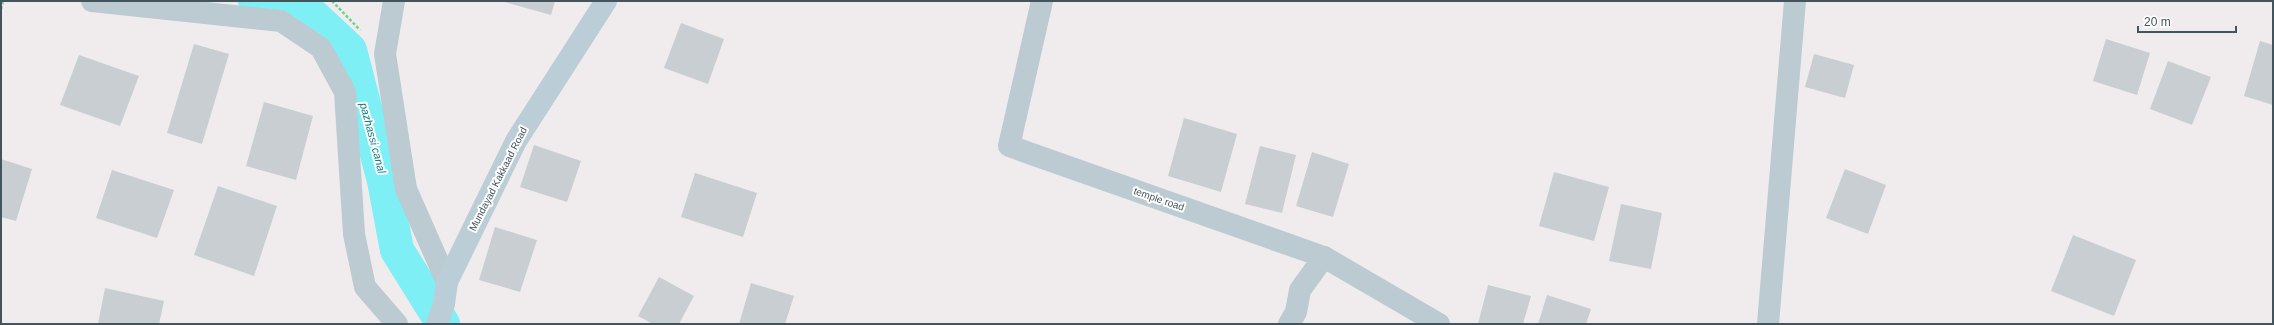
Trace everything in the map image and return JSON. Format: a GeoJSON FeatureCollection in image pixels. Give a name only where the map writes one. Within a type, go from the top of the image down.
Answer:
{"type":"FeatureCollection","features":[{"type":"Feature","properties":{"kind":"main road","name":"Mundayad Kakkaad Road"},"geometry":{"type":"LineString","coordinates":[[437,324],[444,304],[447,282],[516,141],[606,1]]}},
{"type":"Feature","properties":{"kind":"street"},"geometry":{"type":"LineString","coordinates":[[92,1],[281,21],[321,48],[345,92],[354,234],[366,287],[396,324]]}},
{"type":"Feature","properties":{"kind":"street"},"geometry":{"type":"LineString","coordinates":[[394,1],[385,54],[406,189],[447,282]]}},
{"type":"Feature","properties":{"kind":"street","name":"temple road"},"geometry":{"type":"LineString","coordinates":[[1042,1],[1009,146],[1324,257],[1439,324]]}},
{"type":"Feature","properties":{"kind":"street"},"geometry":{"type":"LineString","coordinates":[[1768,324],[1795,1]]}},
{"type":"Feature","properties":{"kind":"street"},"geometry":{"type":"LineString","coordinates":[[1289,324],[1296,312],[1300,290],[1324,257]]}},
{"type":"Feature","properties":{"kind":"path"},"geometry":{"type":"LineString","coordinates":[[1,9],[3,1]]}},
{"type":"Feature","properties":{"kind":"path"},"geometry":{"type":"LineString","coordinates":[[332,1],[385,54]]}},
{"type":"Feature","properties":{"kind":"building"},"geometry":{"type":"Polygon","coordinates":[[[501,1],[555,1],[551,15],[501,1]]]}},
{"type":"Feature","properties":{"kind":"building"},"geometry":{"type":"Polygon","coordinates":[[[681,23],[724,39],[708,84],[664,68],[681,23]]]}},
{"type":"Feature","properties":{"kind":"building"},"geometry":{"type":"Polygon","coordinates":[[[2106,39],[2150,53],[2137,95],[2093,81],[2106,39]]]}},
{"type":"Feature","properties":{"kind":"building"},"geometry":{"type":"Polygon","coordinates":[[[2260,41],[2273,45],[2273,105],[2244,96],[2260,41]]]}},
{"type":"Feature","properties":{"kind":"building"},"geometry":{"type":"Polygon","coordinates":[[[194,44],[229,54],[202,144],[167,133],[194,44]]]}},
{"type":"Feature","properties":{"kind":"building"},"geometry":{"type":"Polygon","coordinates":[[[1814,54],[1854,65],[1845,98],[1805,87],[1814,54]]]}},
{"type":"Feature","properties":{"kind":"building"},"geometry":{"type":"Polygon","coordinates":[[[79,55],[139,76],[120,126],[60,105],[79,55]]]}},
{"type":"Feature","properties":{"kind":"building"},"geometry":{"type":"Polygon","coordinates":[[[2168,61],[2211,77],[2192,125],[2150,109],[2168,61]]]}},
{"type":"Feature","properties":{"kind":"building"},"geometry":{"type":"Polygon","coordinates":[[[264,102],[313,116],[296,180],[246,166],[264,102]]]}},
{"type":"Feature","properties":{"kind":"building"},"geometry":{"type":"Polygon","coordinates":[[[1184,118],[1237,134],[1221,192],[1168,176],[1184,118]]]}},
{"type":"Feature","properties":{"kind":"building"},"geometry":{"type":"Polygon","coordinates":[[[534,145],[581,161],[567,202],[520,187],[534,145]]]}},
{"type":"Feature","properties":{"kind":"building"},"geometry":{"type":"Polygon","coordinates":[[[1260,146],[1296,155],[1282,213],[1245,204],[1260,146]]]}},
{"type":"Feature","properties":{"kind":"building"},"geometry":{"type":"Polygon","coordinates":[[[1312,152],[1349,164],[1333,217],[1296,206],[1312,152]]]}},
{"type":"Feature","properties":{"kind":"building"},"geometry":{"type":"Polygon","coordinates":[[[1,159],[32,169],[16,221],[1,217],[1,159]]]}},
{"type":"Feature","properties":{"kind":"building"},"geometry":{"type":"Polygon","coordinates":[[[1845,169],[1886,185],[1868,234],[1826,218],[1845,169]]]}},
{"type":"Feature","properties":{"kind":"building"},"geometry":{"type":"Polygon","coordinates":[[[112,170],[174,190],[157,238],[96,218],[112,170]]]}},
{"type":"Feature","properties":{"kind":"building"},"geometry":{"type":"Polygon","coordinates":[[[1554,172],[1609,187],[1594,241],[1539,226],[1554,172]]]}},
{"type":"Feature","properties":{"kind":"building"},"geometry":{"type":"Polygon","coordinates":[[[695,173],[757,193],[743,237],[681,217],[695,173]]]}},
{"type":"Feature","properties":{"kind":"building"},"geometry":{"type":"Polygon","coordinates":[[[218,186],[277,206],[254,276],[194,255],[218,186]]]}},
{"type":"Feature","properties":{"kind":"building"},"geometry":{"type":"Polygon","coordinates":[[[1621,204],[1662,213],[1651,269],[1609,261],[1621,204]]]}},
{"type":"Feature","properties":{"kind":"building"},"geometry":{"type":"Polygon","coordinates":[[[495,227],[537,240],[520,292],[479,280],[495,227]]]}},
{"type":"Feature","properties":{"kind":"building"},"geometry":{"type":"Polygon","coordinates":[[[2073,235],[2136,260],[2114,316],[2051,291],[2073,235]]]}},
{"type":"Feature","properties":{"kind":"building"},"geometry":{"type":"Polygon","coordinates":[[[659,277],[694,296],[679,324],[653,324],[638,316],[659,277]]]}},
{"type":"Feature","properties":{"kind":"building"},"geometry":{"type":"Polygon","coordinates":[[[751,283],[794,296],[785,324],[739,324],[751,283]]]}},
{"type":"Feature","properties":{"kind":"building"},"geometry":{"type":"Polygon","coordinates":[[[1488,285],[1531,296],[1523,324],[1478,324],[1488,285]]]}},
{"type":"Feature","properties":{"kind":"building"},"geometry":{"type":"Polygon","coordinates":[[[105,288],[164,301],[159,324],[98,324],[105,288]]]}},
{"type":"Feature","properties":{"kind":"building"},"geometry":{"type":"Polygon","coordinates":[[[1547,295],[1591,309],[1586,324],[1538,324],[1547,295]]]}},
{"type":"Feature","properties":{"kind":"waterway","name":"pazhassi canal"},"geometry":{"type":"LineString","coordinates":[[255,1],[307,10],[350,50],[384,181],[397,250],[443,324]]}}]}
